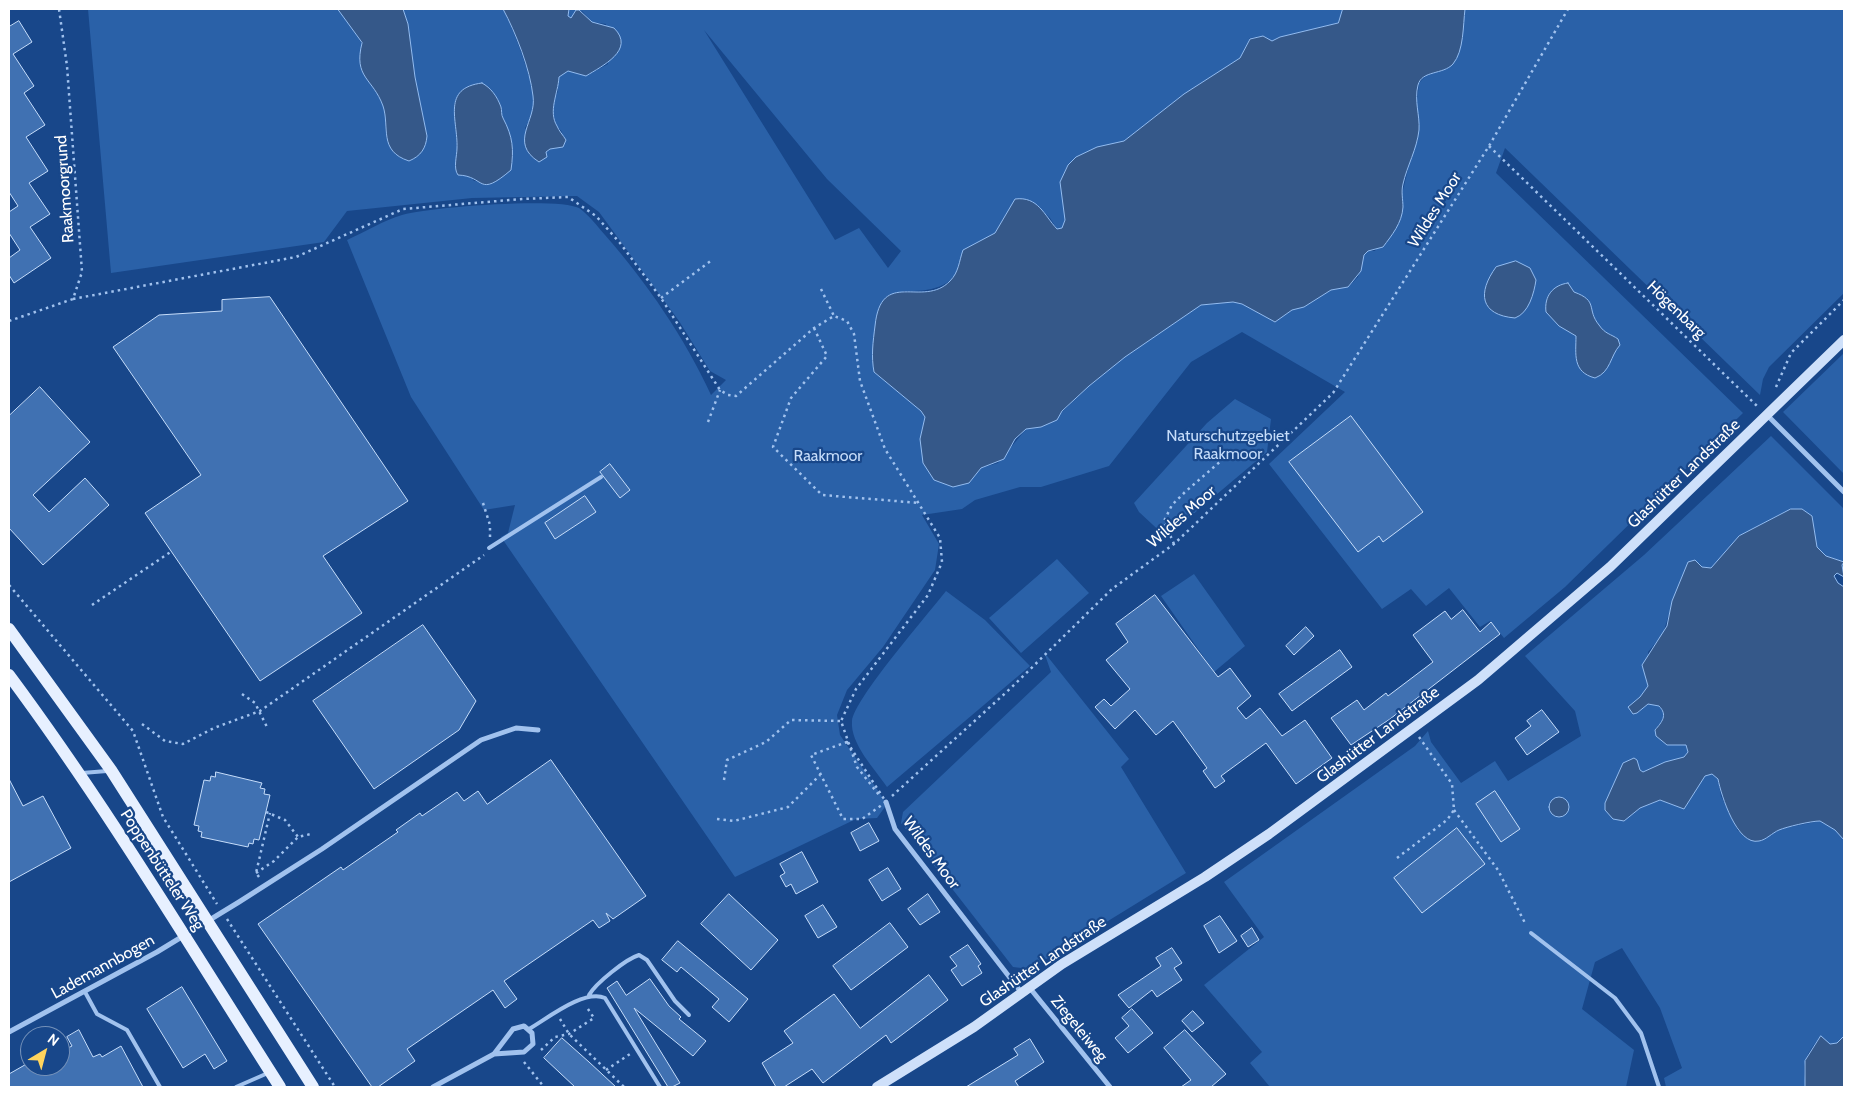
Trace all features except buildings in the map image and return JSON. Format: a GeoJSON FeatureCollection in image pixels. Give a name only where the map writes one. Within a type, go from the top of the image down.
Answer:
{"type":"FeatureCollection","features":[{"type":"Feature","properties":{"kind":"main road","name":"Poppenbütteler Weg"},"geometry":{"type":"LineString","coordinates":[[9,629],[111,770],[313,1087]]}},
{"type":"Feature","properties":{"kind":"main road","name":"Poppenbütteler Weg"},"geometry":{"type":"LineString","coordinates":[[9,675],[80,773],[280,1087]]}},
{"type":"Feature","properties":{"kind":"street","name":"Glashütter Landstraße"},"geometry":{"type":"LineString","coordinates":[[877,1087],[974,1027],[1025,990],[1120,928],[1206,877],[1269,834],[1506,657],[1610,567],[1844,340]]}},
{"type":"Feature","properties":{"kind":"street"},"geometry":{"type":"LineString","coordinates":[[1767,415],[1844,492]]}},
{"type":"Feature","properties":{"kind":"street","name":"Poppenbütteler Weg"},"geometry":{"type":"LineString","coordinates":[[207,921],[264,886],[482,740],[516,728],[538,730]]}},
{"type":"Feature","properties":{"kind":"street","name":"Wildes Moor"},"geometry":{"type":"LineString","coordinates":[[886,802],[895,829],[1025,990]]}},
{"type":"Feature","properties":{"kind":"street","name":"Lademannbogen"},"geometry":{"type":"LineString","coordinates":[[9,1032],[85,992],[207,921]]}},
{"type":"Feature","properties":{"kind":"street","name":"Ziegeleiweg"},"geometry":{"type":"LineString","coordinates":[[1025,990],[1110,1087]]}},
{"type":"Feature","properties":{"kind":"street"},"geometry":{"type":"LineString","coordinates":[[433,1087],[494,1054],[513,1028],[518,1026],[529,1029],[534,1039],[531,1046],[517,1053],[494,1054]]}},
{"type":"Feature","properties":{"kind":"lane"},"geometry":{"type":"LineString","coordinates":[[489,548],[601,477]]}},
{"type":"Feature","properties":{"kind":"lane"},"geometry":{"type":"LineString","coordinates":[[80,773],[96,773],[111,770]]}},
{"type":"Feature","properties":{"kind":"lane"},"geometry":{"type":"LineString","coordinates":[[1532,933],[1615,998],[1641,1033],[1658,1087]]}},
{"type":"Feature","properties":{"kind":"lane"},"geometry":{"type":"LineString","coordinates":[[589,996],[610,974],[630,959],[639,955],[647,960],[675,1001],[689,1014]]}},
{"type":"Feature","properties":{"kind":"lane"},"geometry":{"type":"LineString","coordinates":[[85,992],[97,1014],[127,1030],[160,1087]]}},
{"type":"Feature","properties":{"kind":"lane"},"geometry":{"type":"LineString","coordinates":[[529,1029],[582,998],[598,995],[609,1002],[660,1087]]}},
{"type":"Feature","properties":{"kind":"lane"},"geometry":{"type":"LineString","coordinates":[[236,1087],[270,1072]]}},
{"type":"Feature","properties":{"kind":"path","name":"Raakmoorgrund"},"geometry":{"type":"LineString","coordinates":[[59,9],[67,66],[82,272],[73,299]]}},
{"type":"Feature","properties":{"kind":"path","name":"Wildes Moor"},"geometry":{"type":"LineString","coordinates":[[886,802],[1012,687],[1112,588],[1174,544],[1333,393],[1489,146],[1568,9]]}},
{"type":"Feature","properties":{"kind":"path","name":"Högenbarg"},"geometry":{"type":"LineString","coordinates":[[1489,146],[1767,415]]}},
{"type":"Feature","properties":{"kind":"path"},"geometry":{"type":"LineString","coordinates":[[9,321],[92,294],[296,257],[403,209],[568,197],[596,216],[620,243],[662,298],[720,390],[728,395],[736,396],[814,328],[834,316]]}},
{"type":"Feature","properties":{"kind":"path"},"geometry":{"type":"LineString","coordinates":[[662,298],[712,260]]}},
{"type":"Feature","properties":{"kind":"path"},"geometry":{"type":"LineString","coordinates":[[821,289],[834,316],[847,321],[854,334],[860,381],[885,449],[940,538],[942,562],[928,595],[856,689],[841,720],[857,767],[871,787],[886,802],[862,819],[843,819],[810,755],[847,742]]}},
{"type":"Feature","properties":{"kind":"path"},"geometry":{"type":"LineString","coordinates":[[1772,394],[1791,353],[1844,300]]}},
{"type":"Feature","properties":{"kind":"path"},"geometry":{"type":"LineString","coordinates":[[814,328],[827,356],[791,398],[773,447],[822,494],[920,503]]}},
{"type":"Feature","properties":{"kind":"path"},"geometry":{"type":"LineString","coordinates":[[708,422],[720,390]]}},
{"type":"Feature","properties":{"kind":"path"},"geometry":{"type":"LineString","coordinates":[[1174,544],[1164,521],[1172,505],[1222,460]]}},
{"type":"Feature","properties":{"kind":"path"},"geometry":{"type":"LineString","coordinates":[[142,724],[165,741],[183,744],[260,712],[482,557],[489,548],[490,525],[483,504]]}},
{"type":"Feature","properties":{"kind":"path"},"geometry":{"type":"LineString","coordinates":[[92,605],[172,551]]}},
{"type":"Feature","properties":{"kind":"path"},"geometry":{"type":"LineString","coordinates":[[9,584],[134,731],[163,817],[335,1087]]}},
{"type":"Feature","properties":{"kind":"path"},"geometry":{"type":"LineString","coordinates":[[242,694],[254,703],[268,729]]}},
{"type":"Feature","properties":{"kind":"path"},"geometry":{"type":"LineString","coordinates":[[724,780],[727,760],[766,742],[791,720],[841,720]]}},
{"type":"Feature","properties":{"kind":"path"},"geometry":{"type":"LineString","coordinates":[[1413,728],[1452,784],[1454,810],[1498,870],[1519,914],[1532,933]]}},
{"type":"Feature","properties":{"kind":"path"},"geometry":{"type":"LineString","coordinates":[[717,819],[734,821],[788,807],[820,776]]}},
{"type":"Feature","properties":{"kind":"path"},"geometry":{"type":"LineString","coordinates":[[1397,858],[1447,820],[1454,810]]}},
{"type":"Feature","properties":{"kind":"path"},"geometry":{"type":"LineString","coordinates":[[266,812],[284,820],[298,837]]}},
{"type":"Feature","properties":{"kind":"path"},"geometry":{"type":"LineString","coordinates":[[264,886],[256,872],[270,813]]}},
{"type":"Feature","properties":{"kind":"path"},"geometry":{"type":"LineString","coordinates":[[256,872],[274,862],[298,837],[311,834]]}},
{"type":"Feature","properties":{"kind":"path"},"geometry":{"type":"LineString","coordinates":[[531,1046],[540,1050],[555,1037],[569,1034],[594,1018],[582,998]]}},
{"type":"Feature","properties":{"kind":"path"},"geometry":{"type":"LineString","coordinates":[[557,1013],[569,1034],[624,1087]]}},
{"type":"Feature","properties":{"kind":"path"},"geometry":{"type":"LineString","coordinates":[[606,1070],[637,1049]]}},
{"type":"Feature","properties":{"kind":"path"},"geometry":{"type":"LineString","coordinates":[[517,1053],[544,1087]]}},
{"type":"Feature","properties":{"kind":"green space","name":"Raakmoor"},"geometry":{"type":"Polygon","coordinates":[[[88,9],[338,9],[362,43],[360,64],[365,77],[383,106],[389,144],[427,136],[415,77],[408,24],[403,9],[503,9],[513,30],[532,89],[534,111],[525,128],[546,152],[550,149],[562,147],[562,132],[556,125],[552,107],[558,91],[558,77],[568,71],[586,76],[608,64],[606,24],[592,22],[582,11],[571,18],[568,17],[569,9],[1343,9],[1338,23],[1280,37],[1272,41],[1262,36],[1250,38],[1240,58],[1184,94],[1124,141],[1112,144],[1068,165],[1062,182],[1065,223],[1062,228],[1057,229],[1050,218],[1032,201],[1003,219],[995,233],[961,257],[955,276],[948,282],[932,289],[903,291],[875,338],[872,359],[874,372],[921,411],[925,417],[920,439],[969,483],[981,468],[998,463],[1026,429],[1041,427],[1056,420],[1089,386],[1125,357],[1201,305],[1233,302],[1242,304],[1275,322],[1292,310],[1304,307],[1331,290],[1348,287],[1358,277],[1364,255],[1368,251],[1375,251],[1402,194],[1413,149],[1418,140],[1419,121],[1416,110],[1419,83],[1462,38],[1465,9],[1844,9],[1844,293],[1769,367],[1763,379],[1760,395],[1505,148],[1496,173],[1743,413],[1565,587],[1504,638],[1490,621],[1480,627],[1449,588],[1426,606],[1411,589],[1382,609],[1269,464],[1345,392],[1242,332],[1191,362],[1109,466],[1041,487],[1020,487],[975,500],[962,509],[922,515],[939,544],[935,570],[883,647],[847,690],[837,715],[840,735],[887,804],[877,818],[856,819],[735,877],[501,537],[508,533],[515,505],[484,510],[411,397],[347,240],[395,217],[437,209],[521,203],[546,203],[579,208],[590,217],[636,272],[677,332],[711,395],[726,380],[710,371],[679,321],[599,212],[577,196],[472,198],[347,211],[324,242],[111,273],[88,9]],[[704,30],[835,240],[859,228],[888,268],[901,251],[827,179],[704,30]],[[482,83],[466,87],[454,104],[457,147],[456,171],[458,175],[469,175],[474,181],[495,182],[510,169],[513,160],[513,147],[499,102],[492,91],[482,83]]]}},
{"type":"Feature","properties":{"kind":"green space"},"geometry":{"type":"Polygon","coordinates":[[[1844,353],[1844,474],[1783,412],[1844,353]]]}},
{"type":"Feature","properties":{"kind":"green space","name":"Naturschutzgebiet Raakmoor"},"geometry":{"type":"Polygon","coordinates":[[[1235,399],[1271,419],[1267,452],[1166,537],[1139,512],[1134,503],[1207,423],[1235,399]]]}},
{"type":"Feature","properties":{"kind":"green space"},"geometry":{"type":"Polygon","coordinates":[[[1771,436],[1844,509],[1844,562],[1826,556],[1816,547],[1812,516],[1802,509],[1786,511],[1739,536],[1711,568],[1702,567],[1699,563],[1668,617],[1663,634],[1648,652],[1648,686],[1640,697],[1637,713],[1648,704],[1659,706],[1664,715],[1655,730],[1674,745],[1686,745],[1688,752],[1685,757],[1643,772],[1634,758],[1620,770],[1605,803],[1624,821],[1640,808],[1660,800],[1684,809],[1705,776],[1712,774],[1718,779],[1721,796],[1738,831],[1765,838],[1780,829],[1820,821],[1835,830],[1844,840],[1844,1036],[1837,1043],[1830,1044],[1820,1037],[1805,1061],[1805,1087],[1666,1087],[1664,1078],[1682,1068],[1660,1008],[1622,948],[1595,962],[1582,1009],[1634,1050],[1626,1087],[1270,1087],[1250,1063],[1262,1052],[1204,985],[1264,937],[1224,882],[1415,746],[1428,731],[1431,742],[1461,783],[1495,761],[1508,781],[1581,736],[1575,711],[1525,656],[1644,555],[1771,436]]]}},
{"type":"Feature","properties":{"kind":"green space"},"geometry":{"type":"Polygon","coordinates":[[[1057,559],[1089,593],[1021,653],[989,618],[1057,559]]]}},
{"type":"Feature","properties":{"kind":"green space"},"geometry":{"type":"Polygon","coordinates":[[[1194,574],[1245,646],[1214,672],[1161,596],[1194,574]]]}},
{"type":"Feature","properties":{"kind":"green space"},"geometry":{"type":"Polygon","coordinates":[[[946,591],[985,620],[1030,666],[887,787],[859,747],[852,730],[852,721],[865,694],[878,676],[946,591]]]}},
{"type":"Feature","properties":{"kind":"green space"},"geometry":{"type":"Polygon","coordinates":[[[1044,652],[1129,759],[1121,767],[1186,873],[1030,969],[1013,967],[901,823],[903,812],[1051,672],[1044,652]]]}},
{"type":"Feature","properties":{"kind":"shaded area"},"geometry":{"type":"Polygon","coordinates":[[[338,9],[403,9],[408,24],[415,77],[427,136],[422,151],[417,157],[409,161],[399,157],[389,145],[383,106],[365,77],[360,64],[362,43],[338,9]]]}},
{"type":"Feature","properties":{"kind":"shaded area"},"geometry":{"type":"Polygon","coordinates":[[[503,9],[569,9],[568,16],[571,18],[576,10],[579,10],[592,22],[614,28],[620,36],[619,50],[608,62],[586,76],[568,71],[559,77],[553,114],[558,128],[566,140],[563,147],[550,149],[546,152],[547,157],[539,162],[530,154],[526,147],[525,139],[533,105],[529,74],[513,29],[503,9]]]}},
{"type":"Feature","properties":{"kind":"shaded area"},"geometry":{"type":"Polygon","coordinates":[[[1343,9],[1465,9],[1462,38],[1457,59],[1444,70],[1424,77],[1418,85],[1419,130],[1403,184],[1401,218],[1383,247],[1368,251],[1364,255],[1361,271],[1348,287],[1331,290],[1304,307],[1292,310],[1275,322],[1242,304],[1233,302],[1201,305],[1125,357],[1062,411],[1057,420],[1041,427],[1026,429],[1015,439],[1004,459],[981,468],[969,483],[953,487],[934,480],[923,463],[920,439],[925,417],[921,411],[874,372],[872,355],[875,326],[879,308],[885,298],[894,293],[928,292],[939,289],[950,281],[957,270],[963,250],[995,233],[1015,199],[1029,200],[1035,203],[1057,229],[1062,228],[1065,220],[1060,182],[1068,165],[1076,157],[1097,147],[1124,141],[1184,94],[1240,58],[1250,39],[1263,36],[1272,41],[1280,37],[1338,23],[1343,9]]]}},
{"type":"Feature","properties":{"kind":"shaded area"},"geometry":{"type":"Polygon","coordinates":[[[482,83],[496,96],[501,108],[502,117],[511,137],[512,149],[511,170],[500,179],[487,185],[467,176],[458,175],[455,165],[457,137],[454,107],[456,98],[461,91],[469,86],[482,83]]]}},
{"type":"Feature","properties":{"kind":"shaded area"},"geometry":{"type":"Polygon","coordinates":[[[1516,261],[1530,268],[1536,280],[1527,307],[1524,312],[1515,318],[1503,316],[1495,312],[1485,301],[1484,294],[1496,267],[1516,261]]]}},
{"type":"Feature","properties":{"kind":"shaded area"},"geometry":{"type":"Polygon","coordinates":[[[1568,283],[1574,292],[1587,299],[1601,328],[1618,339],[1620,345],[1604,372],[1595,378],[1582,371],[1579,367],[1576,356],[1576,336],[1559,326],[1546,312],[1546,301],[1551,292],[1558,286],[1568,283]]]}},
{"type":"Feature","properties":{"kind":"shaded area"},"geometry":{"type":"Polygon","coordinates":[[[1791,509],[1802,509],[1812,516],[1817,547],[1826,556],[1844,562],[1842,565],[1844,577],[1837,573],[1834,576],[1838,583],[1844,587],[1844,840],[1835,830],[1820,821],[1787,827],[1759,841],[1751,840],[1744,836],[1731,818],[1718,779],[1712,774],[1705,776],[1684,809],[1660,800],[1640,808],[1624,821],[1613,819],[1605,810],[1605,803],[1623,763],[1634,758],[1643,772],[1665,762],[1684,757],[1688,752],[1686,745],[1667,745],[1656,736],[1655,730],[1664,715],[1659,706],[1648,704],[1633,714],[1628,707],[1640,697],[1648,686],[1642,665],[1667,626],[1672,601],[1688,562],[1695,560],[1702,567],[1711,568],[1739,536],[1791,509]]]}},
{"type":"Feature","properties":{"kind":"shaded area"},"geometry":{"type":"Polygon","coordinates":[[[1559,797],[1566,800],[1569,807],[1566,814],[1559,817],[1552,814],[1549,807],[1552,800],[1559,797]]]}},
{"type":"Feature","properties":{"kind":"shaded area"},"geometry":{"type":"Polygon","coordinates":[[[1821,1036],[1830,1044],[1837,1043],[1844,1036],[1844,1087],[1805,1087],[1805,1061],[1821,1036]]]}}]}
